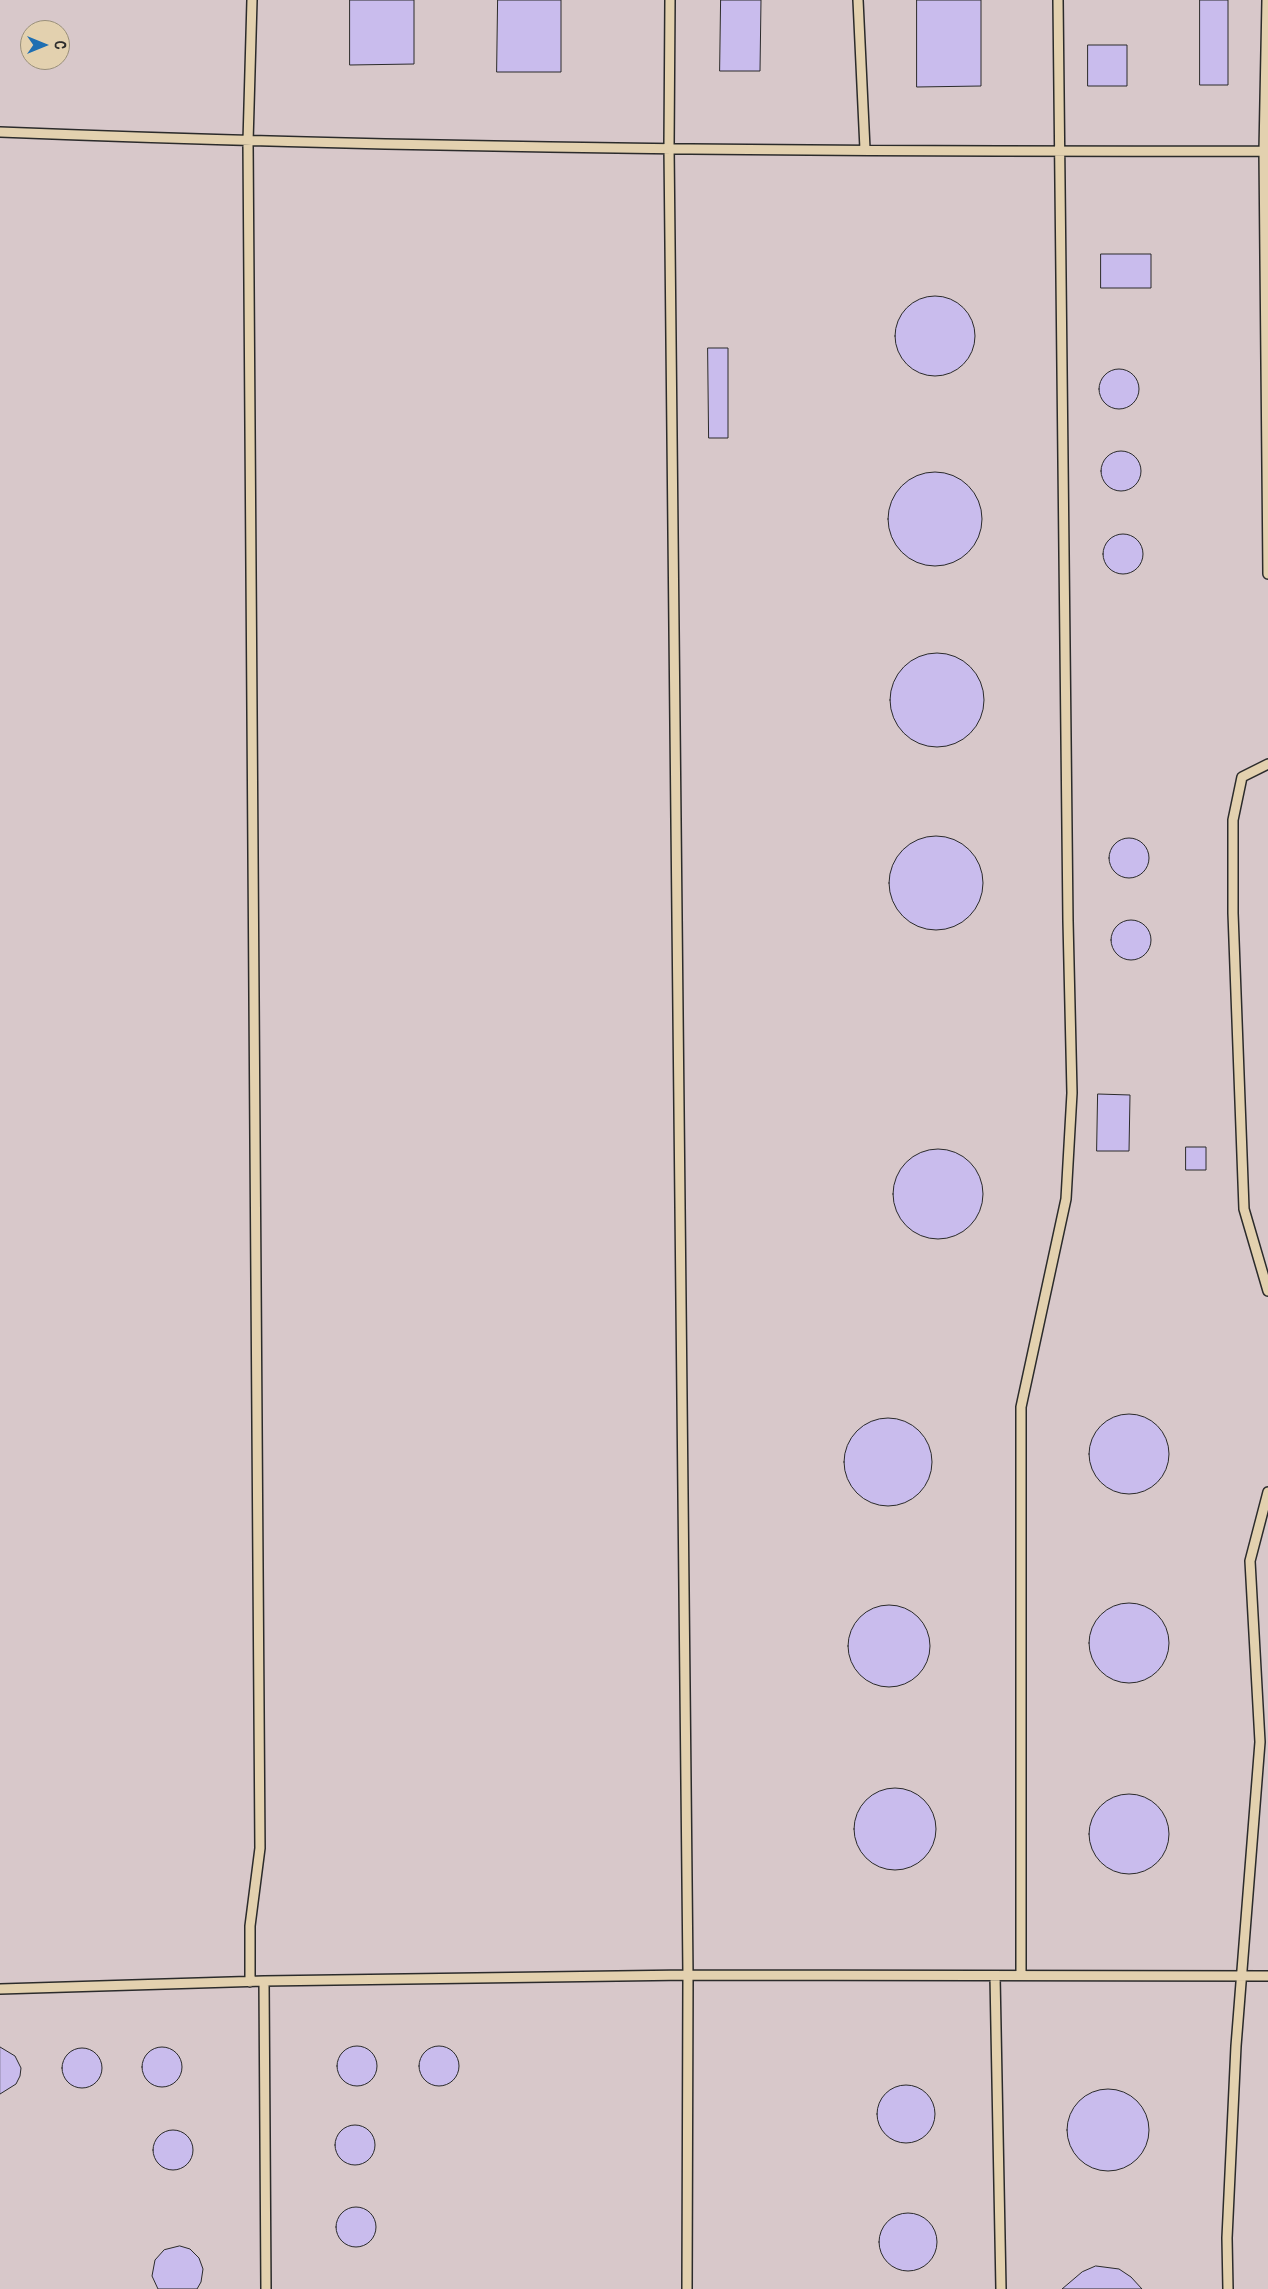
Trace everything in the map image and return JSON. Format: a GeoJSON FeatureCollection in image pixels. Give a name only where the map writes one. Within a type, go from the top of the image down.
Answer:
{"type":"FeatureCollection","features":[{"type":"Feature","properties":{"kind":"lane"},"geometry":{"type":"LineString","coordinates":[[250,1982],[250,1926],[260,1838],[248,142],[252,0]]}},
{"type":"Feature","properties":{"kind":"lane"},"geometry":{"type":"LineString","coordinates":[[670,0],[669,147],[688,1975],[687,2289]]}},
{"type":"Feature","properties":{"kind":"lane"},"geometry":{"type":"LineString","coordinates":[[858,0],[865,149]]}},
{"type":"Feature","properties":{"kind":"lane"},"geometry":{"type":"LineString","coordinates":[[1021,1974],[1021,1407],[1066,1199],[1072,1093],[1068,921],[1058,0]]}},
{"type":"Feature","properties":{"kind":"lane"},"geometry":{"type":"LineString","coordinates":[[1267,0],[1268,574]]}},
{"type":"Feature","properties":{"kind":"lane"},"geometry":{"type":"LineString","coordinates":[[0,132],[248,142],[865,149],[1266,151]]}},
{"type":"Feature","properties":{"kind":"lane"},"geometry":{"type":"LineString","coordinates":[[1268,764],[1242,777],[1233,820],[1234,933],[1244,1209],[1268,1292]]}},
{"type":"Feature","properties":{"kind":"lane"},"geometry":{"type":"LineString","coordinates":[[1228,2289],[1228,2228],[1241,1976],[1260,1742],[1250,1561],[1268,1492]]}},
{"type":"Feature","properties":{"kind":"lane"},"geometry":{"type":"LineString","coordinates":[[0,1989],[264,1981],[688,1975],[995,1976],[1021,1974],[1268,1976]]}},
{"type":"Feature","properties":{"kind":"lane"},"geometry":{"type":"LineString","coordinates":[[995,1976],[1001,2289]]}},
{"type":"Feature","properties":{"kind":"lane"},"geometry":{"type":"LineString","coordinates":[[264,1981],[266,2289]]}},
{"type":"Feature","properties":{"kind":"shaded area"},"geometry":{"type":"Polygon","coordinates":[[[0,0],[1268,0],[1268,2289],[0,2289],[0,0]]]}},
{"type":"Feature","properties":{"kind":"building"},"geometry":{"type":"Polygon","coordinates":[[[350,0],[414,0],[414,64],[350,65],[350,0]]]}},
{"type":"Feature","properties":{"kind":"building"},"geometry":{"type":"Polygon","coordinates":[[[498,0],[561,0],[561,72],[497,72],[498,0]]]}},
{"type":"Feature","properties":{"kind":"building"},"geometry":{"type":"Polygon","coordinates":[[[721,0],[761,0],[760,71],[720,71],[721,0]]]}},
{"type":"Feature","properties":{"kind":"building"},"geometry":{"type":"Polygon","coordinates":[[[917,0],[981,0],[981,86],[917,87],[917,0]]]}},
{"type":"Feature","properties":{"kind":"building"},"geometry":{"type":"Polygon","coordinates":[[[1200,0],[1228,0],[1228,85],[1200,85],[1200,0]]]}},
{"type":"Feature","properties":{"kind":"building"},"geometry":{"type":"Polygon","coordinates":[[[1088,45],[1127,45],[1127,86],[1088,86],[1088,45]]]}},
{"type":"Feature","properties":{"kind":"building"},"geometry":{"type":"Polygon","coordinates":[[[1101,254],[1151,254],[1151,288],[1101,288],[1101,254]]]}},
{"type":"Feature","properties":{"kind":"building"},"geometry":{"type":"Polygon","coordinates":[[[935,296],[950,299],[963,308],[972,321],[975,336],[972,351],[963,364],[950,373],[935,376],[920,373],[907,364],[898,351],[895,336],[898,321],[907,308],[920,299],[935,296]]]}},
{"type":"Feature","properties":{"kind":"building"},"geometry":{"type":"Polygon","coordinates":[[[708,348],[728,348],[728,438],[709,438],[708,348]]]}},
{"type":"Feature","properties":{"kind":"building"},"geometry":{"type":"Polygon","coordinates":[[[1123,369],[1130,372],[1136,378],[1139,389],[1138,397],[1130,406],[1123,409],[1115,409],[1108,406],[1100,397],[1099,385],[1102,378],[1111,370],[1123,369]]]}},
{"type":"Feature","properties":{"kind":"building"},"geometry":{"type":"Polygon","coordinates":[[[1125,451],[1132,454],[1138,460],[1141,471],[1140,479],[1132,488],[1125,491],[1117,491],[1110,488],[1102,479],[1101,467],[1104,460],[1113,452],[1125,451]]]}},
{"type":"Feature","properties":{"kind":"building"},"geometry":{"type":"Polygon","coordinates":[[[935,472],[953,476],[968,486],[978,501],[982,519],[978,537],[968,552],[953,562],[935,566],[917,562],[902,552],[892,537],[888,519],[892,501],[902,486],[917,476],[935,472]]]}},
{"type":"Feature","properties":{"kind":"building"},"geometry":{"type":"Polygon","coordinates":[[[1127,534],[1134,537],[1140,543],[1143,554],[1142,562],[1134,571],[1127,574],[1119,574],[1112,571],[1104,562],[1103,550],[1106,543],[1115,535],[1127,534]]]}},
{"type":"Feature","properties":{"kind":"building"},"geometry":{"type":"Polygon","coordinates":[[[937,653],[955,657],[970,667],[980,682],[984,700],[980,718],[970,733],[955,743],[937,747],[919,743],[904,733],[894,718],[890,700],[894,682],[904,667],[919,657],[937,653]]]}},
{"type":"Feature","properties":{"kind":"building"},"geometry":{"type":"Polygon","coordinates":[[[936,836],[954,840],[969,850],[979,865],[983,883],[979,901],[969,916],[954,926],[936,930],[918,926],[903,916],[893,901],[889,883],[893,865],[903,850],[918,840],[936,836]]]}},
{"type":"Feature","properties":{"kind":"building"},"geometry":{"type":"Polygon","coordinates":[[[1133,838],[1140,841],[1146,847],[1149,858],[1148,866],[1140,875],[1133,878],[1125,878],[1118,875],[1110,866],[1109,854],[1112,847],[1121,839],[1133,838]]]}},
{"type":"Feature","properties":{"kind":"building"},"geometry":{"type":"Polygon","coordinates":[[[1135,920],[1142,923],[1148,929],[1151,940],[1150,948],[1142,957],[1135,960],[1127,960],[1120,957],[1112,948],[1111,936],[1114,929],[1123,921],[1135,920]]]}},
{"type":"Feature","properties":{"kind":"building"},"geometry":{"type":"Polygon","coordinates":[[[1098,1094],[1130,1095],[1129,1151],[1097,1151],[1098,1094]]]}},
{"type":"Feature","properties":{"kind":"building"},"geometry":{"type":"Polygon","coordinates":[[[1186,1147],[1206,1147],[1206,1170],[1186,1170],[1186,1147]]]}},
{"type":"Feature","properties":{"kind":"building"},"geometry":{"type":"Polygon","coordinates":[[[938,1149],[955,1152],[970,1162],[980,1177],[983,1194],[980,1211],[970,1226],[955,1236],[938,1239],[921,1236],[906,1226],[896,1211],[893,1194],[896,1177],[906,1162],[921,1152],[938,1149]]]}},
{"type":"Feature","properties":{"kind":"building"},"geometry":{"type":"Polygon","coordinates":[[[1129,1414],[1144,1417],[1157,1426],[1166,1439],[1169,1454],[1166,1469],[1157,1482],[1144,1491],[1129,1494],[1114,1491],[1101,1482],[1092,1469],[1089,1454],[1092,1439],[1101,1426],[1114,1417],[1129,1414]]]}},
{"type":"Feature","properties":{"kind":"building"},"geometry":{"type":"Polygon","coordinates":[[[888,1418],[905,1421],[913,1425],[925,1437],[929,1445],[932,1462],[929,1479],[925,1487],[913,1499],[905,1503],[888,1506],[871,1503],[863,1499],[851,1487],[847,1479],[844,1462],[847,1445],[851,1437],[863,1425],[871,1421],[888,1418]]]}},
{"type":"Feature","properties":{"kind":"building"},"geometry":{"type":"Polygon","coordinates":[[[1129,1603],[1144,1606],[1157,1615],[1166,1628],[1169,1643],[1166,1658],[1157,1671],[1144,1680],[1129,1683],[1114,1680],[1101,1671],[1092,1658],[1089,1643],[1092,1628],[1101,1615],[1114,1606],[1129,1603]]]}},
{"type":"Feature","properties":{"kind":"building"},"geometry":{"type":"Polygon","coordinates":[[[889,1605],[905,1608],[918,1617],[927,1630],[930,1646],[927,1662],[918,1675],[905,1684],[889,1687],[873,1684],[860,1675],[851,1662],[848,1646],[851,1630],[860,1617],[873,1608],[889,1605]]]}},
{"type":"Feature","properties":{"kind":"building"},"geometry":{"type":"Polygon","coordinates":[[[895,1788],[911,1791],[924,1800],[933,1813],[936,1829],[933,1845],[924,1858],[911,1867],[895,1870],[879,1867],[866,1858],[857,1845],[854,1829],[857,1813],[866,1800],[879,1791],[895,1788]]]}},
{"type":"Feature","properties":{"kind":"building"},"geometry":{"type":"Polygon","coordinates":[[[1129,1794],[1144,1797],[1157,1806],[1166,1819],[1169,1834],[1166,1849],[1157,1862],[1144,1871],[1129,1874],[1114,1871],[1101,1862],[1092,1849],[1089,1834],[1092,1819],[1101,1806],[1114,1797],[1129,1794]]]}},
{"type":"Feature","properties":{"kind":"building"},"geometry":{"type":"Polygon","coordinates":[[[353,2046],[361,2046],[368,2049],[374,2055],[377,2066],[374,2077],[368,2083],[361,2086],[353,2086],[346,2083],[340,2077],[337,2070],[337,2062],[340,2055],[346,2049],[353,2046]]]}},
{"type":"Feature","properties":{"kind":"building"},"geometry":{"type":"Polygon","coordinates":[[[435,2046],[443,2046],[450,2049],[456,2055],[459,2066],[456,2077],[450,2083],[443,2086],[435,2086],[428,2083],[422,2077],[419,2070],[419,2062],[422,2055],[428,2049],[435,2046]]]}},
{"type":"Feature","properties":{"kind":"building"},"geometry":{"type":"Polygon","coordinates":[[[0,2047],[15,2056],[21,2068],[16,2084],[0,2094],[0,2047]]]}},
{"type":"Feature","properties":{"kind":"building"},"geometry":{"type":"Polygon","coordinates":[[[158,2047],[166,2047],[173,2050],[179,2056],[182,2067],[179,2078],[173,2084],[166,2087],[158,2087],[151,2084],[145,2078],[142,2071],[142,2063],[145,2056],[151,2050],[158,2047]]]}},
{"type":"Feature","properties":{"kind":"building"},"geometry":{"type":"Polygon","coordinates":[[[78,2048],[86,2048],[93,2051],[99,2057],[102,2068],[99,2079],[93,2085],[86,2088],[78,2088],[71,2085],[65,2079],[62,2072],[62,2064],[65,2057],[71,2051],[78,2048]]]}},
{"type":"Feature","properties":{"kind":"building"},"geometry":{"type":"Polygon","coordinates":[[[906,2085],[922,2090],[930,2098],[935,2114],[930,2130],[922,2138],[906,2143],[890,2138],[882,2130],[877,2114],[882,2098],[890,2090],[906,2085]]]}},
{"type":"Feature","properties":{"kind":"building"},"geometry":{"type":"Polygon","coordinates":[[[1108,2089],[1124,2092],[1137,2101],[1146,2114],[1149,2130],[1146,2146],[1137,2159],[1124,2168],[1108,2171],[1092,2168],[1079,2159],[1070,2146],[1067,2130],[1070,2114],[1079,2101],[1092,2092],[1108,2089]]]}},
{"type":"Feature","properties":{"kind":"building"},"geometry":{"type":"Polygon","coordinates":[[[351,2125],[359,2125],[366,2128],[372,2134],[375,2145],[372,2156],[366,2162],[359,2165],[351,2165],[344,2162],[338,2156],[335,2149],[335,2141],[338,2134],[344,2128],[351,2125]]]}},
{"type":"Feature","properties":{"kind":"building"},"geometry":{"type":"Polygon","coordinates":[[[169,2130],[177,2130],[184,2133],[190,2139],[193,2150],[190,2161],[184,2167],[177,2170],[169,2170],[162,2167],[156,2161],[153,2154],[153,2146],[156,2139],[162,2133],[169,2130]]]}},
{"type":"Feature","properties":{"kind":"building"},"geometry":{"type":"Polygon","coordinates":[[[352,2207],[360,2207],[367,2210],[373,2216],[376,2227],[373,2238],[367,2244],[360,2247],[352,2247],[345,2244],[339,2238],[336,2231],[336,2223],[339,2216],[345,2210],[352,2207]]]}},
{"type":"Feature","properties":{"kind":"building"},"geometry":{"type":"Polygon","coordinates":[[[908,2213],[924,2218],[932,2226],[937,2242],[932,2258],[924,2266],[908,2271],[892,2266],[884,2258],[879,2242],[884,2226],[892,2218],[908,2213]]]}},
{"type":"Feature","properties":{"kind":"building"},"geometry":{"type":"Polygon","coordinates":[[[180,2246],[190,2249],[199,2258],[203,2269],[201,2282],[197,2289],[158,2289],[152,2276],[155,2260],[164,2250],[180,2246]]]}},
{"type":"Feature","properties":{"kind":"building"},"geometry":{"type":"Polygon","coordinates":[[[1096,2266],[1119,2269],[1131,2277],[1142,2289],[1062,2289],[1082,2272],[1096,2266]]]}}]}
